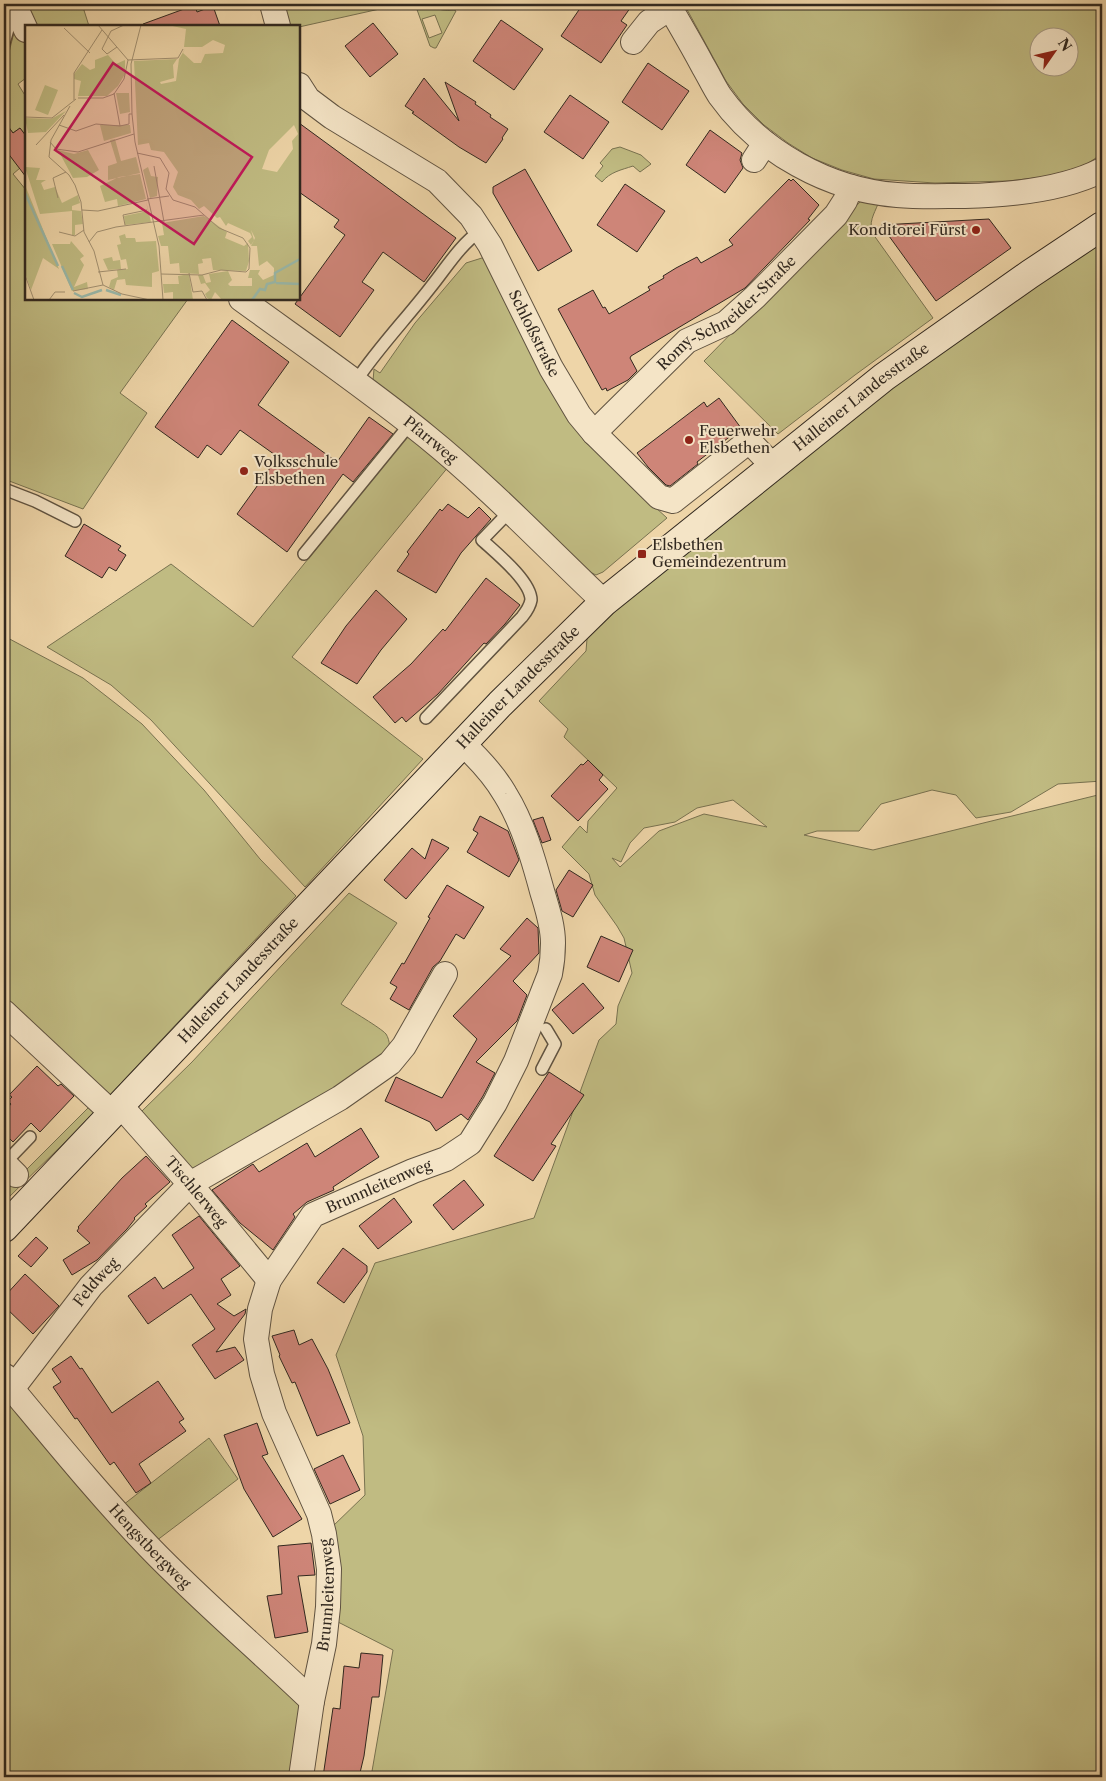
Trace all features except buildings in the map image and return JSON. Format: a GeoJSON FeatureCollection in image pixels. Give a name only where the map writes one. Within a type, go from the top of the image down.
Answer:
{"type":"FeatureCollection","features":[{"type":"Feature","properties":{"kind":"main road","name":"Halleiner Landesstraße"},"geometry":{"type":"LineString","coordinates":[[4,1228],[463,744],[540,664],[604,602],[884,377],[1030,274],[1102,226]]}},
{"type":"Feature","properties":{"kind":"street"},"geometry":{"type":"LineString","coordinates":[[272,4],[278,25]]}},
{"type":"Feature","properties":{"kind":"street"},"geometry":{"type":"LineString","coordinates":[[13,5],[25,28]]}},
{"type":"Feature","properties":{"kind":"street"},"geometry":{"type":"LineString","coordinates":[[633,42],[649,22],[669,6],[707,93],[741,121],[759,152],[850,187],[897,195],[975,195],[1030,191],[1066,183],[1102,170]]}},
{"type":"Feature","properties":{"kind":"street","name":"Schloßstraße"},"geometry":{"type":"LineString","coordinates":[[300,87],[308,99],[332,117],[437,181],[457,191],[531,309],[551,368],[580,415],[594,433],[659,497],[673,501],[749,441],[773,466]]}},
{"type":"Feature","properties":{"kind":"street","name":"Romy-Schneider-Straße"},"geometry":{"type":"LineString","coordinates":[[594,433],[687,341],[726,323],[755,297],[836,215],[845,201],[850,187]]}},
{"type":"Feature","properties":{"kind":"street","name":"Pfarrweg"},"geometry":{"type":"LineString","coordinates":[[242,300],[356,382],[410,424],[510,510],[604,602]]}},
{"type":"Feature","properties":{"kind":"street","name":"Brunnleitenweg"},"geometry":{"type":"LineString","coordinates":[[301,1777],[312,1701],[324,1644],[328,1607],[329,1569],[319,1514],[274,1413],[262,1374],[256,1339],[260,1309],[269,1280],[313,1215],[413,1171],[446,1159],[470,1143],[495,1104],[516,1061],[550,974],[553,943],[552,928],[533,859],[522,828],[506,794],[487,768],[463,744]]}},
{"type":"Feature","properties":{"kind":"street","name":"Feldweg"},"geometry":{"type":"LineString","coordinates":[[8,1382],[91,1286],[190,1184],[340,1098],[390,1062],[404,1046],[445,974]]}},
{"type":"Feature","properties":{"kind":"street","name":"Tischlerweg"},"geometry":{"type":"LineString","coordinates":[[4,1012],[117,1110],[190,1184],[269,1280]]}},
{"type":"Feature","properties":{"kind":"street","name":"Hengstbergweg"},"geometry":{"type":"LineString","coordinates":[[8,1382],[101,1496],[149,1547],[201,1600],[261,1652],[312,1701]]}},
{"type":"Feature","properties":{"kind":"lane"},"geometry":{"type":"LineString","coordinates":[[4,43],[13,5]]}},
{"type":"Feature","properties":{"kind":"lane"},"geometry":{"type":"LineString","coordinates":[[356,382],[368,363],[431,287],[466,240],[481,230]]}},
{"type":"Feature","properties":{"kind":"lane"},"geometry":{"type":"LineString","coordinates":[[304,554],[410,424]]}},
{"type":"Feature","properties":{"kind":"lane"},"geometry":{"type":"LineString","coordinates":[[4,489],[35,501],[76,522]]}},
{"type":"Feature","properties":{"kind":"lane"},"geometry":{"type":"LineString","coordinates":[[426,718],[529,608],[531,598],[522,578],[482,540],[510,510]]}},
{"type":"Feature","properties":{"kind":"lane"},"geometry":{"type":"LineString","coordinates":[[542,1069],[555,1044],[546,1029]]}},
{"type":"Feature","properties":{"kind":"lane"},"geometry":{"type":"LineString","coordinates":[[8,1167],[30,1137]]}},
{"type":"Feature","properties":{"kind":"shaded area"},"geometry":{"type":"Polygon","coordinates":[[[25,4],[82,4],[89,25],[30,25],[25,4]]]}},
{"type":"Feature","properties":{"kind":"shaded area"},"geometry":{"type":"Polygon","coordinates":[[[283,4],[402,4],[300,27],[300,25],[287,25],[283,4]]]}},
{"type":"Feature","properties":{"kind":"shaded area"},"geometry":{"type":"Polygon","coordinates":[[[415,4],[456,11],[436,48],[430,46],[415,4]],[[435,15],[422,19],[429,38],[442,33],[435,15]]]}},
{"type":"Feature","properties":{"kind":"shaded area"},"geometry":{"type":"Polygon","coordinates":[[[684,4],[1102,4],[1102,154],[1082,167],[1044,177],[1008,181],[935,183],[874,179],[842,170],[812,158],[764,125],[743,104],[726,81],[684,4]]]}},
{"type":"Feature","properties":{"kind":"shaded area"},"geometry":{"type":"Polygon","coordinates":[[[15,28],[18,28],[25,43],[25,79],[18,84],[25,95],[25,135],[20,128],[13,133],[8,126],[4,128],[4,73],[15,28]]]}},
{"type":"Feature","properties":{"kind":"shaded area"},"geometry":{"type":"Polygon","coordinates":[[[620,147],[641,155],[651,164],[640,172],[633,166],[620,170],[602,182],[595,176],[603,166],[600,163],[612,149],[620,147]]]}},
{"type":"Feature","properties":{"kind":"shaded area"},"geometry":{"type":"Polygon","coordinates":[[[4,148],[20,168],[13,174],[25,189],[25,300],[187,300],[120,393],[147,413],[83,509],[4,479],[4,148]]]}},
{"type":"Feature","properties":{"kind":"shaded area"},"geometry":{"type":"Polygon","coordinates":[[[862,200],[878,204],[871,222],[873,234],[933,318],[778,434],[704,361],[862,200]]]}},
{"type":"Feature","properties":{"kind":"shaded area"},"geometry":{"type":"Polygon","coordinates":[[[1102,237],[1102,781],[1058,784],[1011,812],[976,818],[956,795],[932,790],[881,804],[859,831],[817,831],[804,835],[873,850],[1102,794],[1102,1777],[371,1777],[393,1650],[336,1621],[331,1528],[365,1495],[363,1436],[336,1355],[375,1263],[534,1218],[599,1040],[616,1024],[618,1006],[632,973],[624,938],[595,895],[589,874],[562,847],[580,826],[587,833],[588,821],[617,788],[564,737],[568,729],[539,701],[586,651],[587,639],[642,585],[860,409],[1102,237]],[[733,800],[697,808],[675,822],[644,828],[630,843],[621,862],[612,858],[620,867],[659,831],[704,814],[767,827],[733,800]]]}},
{"type":"Feature","properties":{"kind":"shaded area"},"geometry":{"type":"Polygon","coordinates":[[[485,257],[631,485],[667,518],[603,572],[596,575],[586,570],[373,381],[374,369],[380,373],[415,323],[466,263],[485,257]]]}},
{"type":"Feature","properties":{"kind":"shaded area"},"geometry":{"type":"Polygon","coordinates":[[[410,433],[449,466],[292,657],[423,759],[305,887],[151,720],[111,685],[47,647],[171,564],[253,627],[410,433]]]}},
{"type":"Feature","properties":{"kind":"shaded area"},"geometry":{"type":"Polygon","coordinates":[[[4,636],[83,678],[142,724],[204,790],[260,859],[296,896],[107,1098],[4,1003],[4,636]]]}},
{"type":"Feature","properties":{"kind":"shaded area"},"geometry":{"type":"Polygon","coordinates":[[[349,893],[397,923],[341,1004],[386,1034],[389,1046],[387,1057],[193,1172],[140,1116],[142,1111],[192,1062],[349,893]]]}},
{"type":"Feature","properties":{"kind":"shaded area"},"geometry":{"type":"Polygon","coordinates":[[[93,1103],[97,1109],[4,1202],[4,1174],[13,1183],[93,1103]]]}},
{"type":"Feature","properties":{"kind":"shaded area"},"geometry":{"type":"Polygon","coordinates":[[[4,1392],[305,1707],[295,1777],[4,1777],[4,1392]]]}},
{"type":"Feature","properties":{"kind":"shaded area"},"geometry":{"type":"Polygon","coordinates":[[[209,1438],[238,1479],[156,1541],[123,1505],[209,1438]]]}},
{"type":"Feature","properties":{"kind":"place","name":"Konditorei Fürst"},"geometry":{"type":"Point","coordinates":[976,230]}},
{"type":"Feature","properties":{"kind":"place","name":"Feuerwehr Elsbethen"},"geometry":{"type":"Point","coordinates":[689,440]}},
{"type":"Feature","properties":{"kind":"place","name":"Volksschule Elsbethen"},"geometry":{"type":"Point","coordinates":[244,471]}},
{"type":"Feature","properties":{"kind":"place","name":"Elsbethen Gemeindezentrum"},"geometry":{"type":"Point","coordinates":[642,554]}}]}
